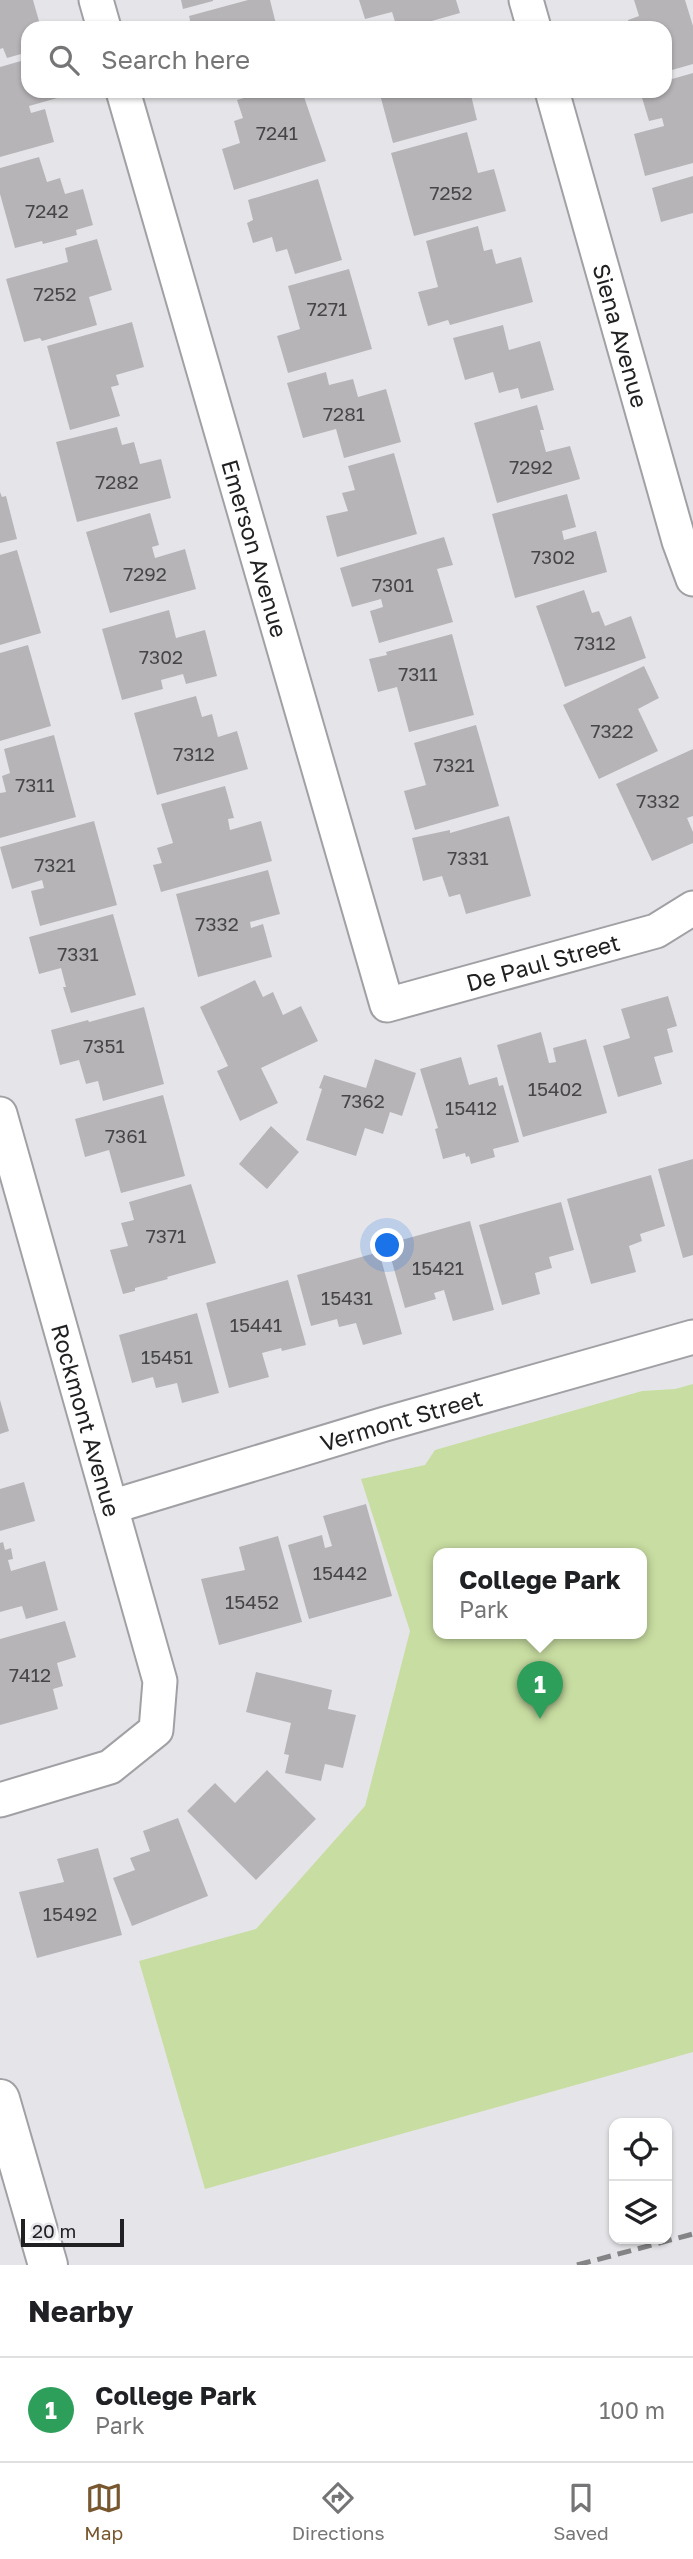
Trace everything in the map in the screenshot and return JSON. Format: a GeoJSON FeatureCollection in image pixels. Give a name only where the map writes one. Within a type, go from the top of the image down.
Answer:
{"type":"FeatureCollection","features":[{"type":"Feature","properties":{"kind":"street"},"geometry":{"type":"LineString","coordinates":[[96,0],[102,21]]}},
{"type":"Feature","properties":{"kind":"street"},"geometry":{"type":"LineString","coordinates":[[526,0],[532,21]]}},
{"type":"Feature","properties":{"kind":"street","name":"Emerson Avenue"},"geometry":{"type":"LineString","coordinates":[[124,98],[387,1005]]}},
{"type":"Feature","properties":{"kind":"street","name":"Siena Avenue"},"geometry":{"type":"LineString","coordinates":[[554,98],[678,541],[693,579]]}},
{"type":"Feature","properties":{"kind":"street","name":"De Paul Street"},"geometry":{"type":"LineString","coordinates":[[387,1005],[656,931],[693,908]]}},
{"type":"Feature","properties":{"kind":"street","name":"Rockmont Avenue"},"geometry":{"type":"LineString","coordinates":[[0,1114],[160,1681],[156,1730],[110,1767],[0,1800]]}},
{"type":"Feature","properties":{"kind":"street","name":"Vermont Street"},"geometry":{"type":"LineString","coordinates":[[111,1507],[385,1424],[693,1337]]}},
{"type":"Feature","properties":{"kind":"street"},"geometry":{"type":"LineString","coordinates":[[0,2099],[48,2265]]}},
{"type":"Feature","properties":{"kind":"green space"},"geometry":{"type":"Polygon","coordinates":[[[693,1384],[693,2052],[205,2189],[139,1961],[256,1929],[365,1806],[410,1631],[361,1479],[425,1465],[435,1450],[642,1391],[675,1389],[693,1384]]]}},
{"type":"Feature","properties":{"kind":"building"},"geometry":{"type":"Polygon","coordinates":[[[0,0],[33,0],[39,21],[21,21],[21,54],[7,58],[3,48],[0,49],[0,0]]]}},
{"type":"Feature","properties":{"kind":"building"},"geometry":{"type":"Polygon","coordinates":[[[181,0],[213,0],[213,1],[183,9],[181,0]]]}},
{"type":"Feature","properties":{"kind":"building"},"geometry":{"type":"Polygon","coordinates":[[[248,0],[270,0],[275,21],[190,21],[189,16],[248,0]]]}},
{"type":"Feature","properties":{"kind":"building"},"geometry":{"type":"Polygon","coordinates":[[[359,0],[456,0],[460,13],[432,21],[395,21],[392,12],[365,19],[359,0]]]}},
{"type":"Feature","properties":{"kind":"building"},"geometry":{"type":"Polygon","coordinates":[[[634,0],[685,0],[693,26],[693,64],[672,70],[672,21],[628,21],[639,16],[634,0]]]}},
{"type":"Feature","properties":{"kind":"building"},"geometry":{"type":"Polygon","coordinates":[[[21,61],[21,98],[57,98],[29,106],[31,113],[45,109],[54,142],[0,157],[0,67],[21,61]]]}},
{"type":"Feature","properties":{"kind":"building"},"geometry":{"type":"Polygon","coordinates":[[[693,73],[693,163],[645,176],[634,134],[664,126],[662,118],[649,121],[642,98],[672,98],[672,79],[693,73]]]}},
{"type":"Feature","properties":{"kind":"building"},"geometry":{"type":"Polygon","coordinates":[[[304,98],[326,161],[234,190],[222,149],[240,143],[234,121],[243,118],[237,100],[304,98]]]}},
{"type":"Feature","properties":{"kind":"building"},"geometry":{"type":"Polygon","coordinates":[[[381,98],[472,98],[477,120],[393,143],[381,98]]]}},
{"type":"Feature","properties":{"kind":"building"},"geometry":{"type":"Polygon","coordinates":[[[467,132],[478,173],[494,169],[506,211],[414,236],[391,153],[467,132]]]}},
{"type":"Feature","properties":{"kind":"building"},"geometry":{"type":"Polygon","coordinates":[[[39,157],[47,182],[60,178],[65,194],[83,189],[93,225],[76,230],[77,235],[15,248],[0,194],[0,168],[39,157]]]}},
{"type":"Feature","properties":{"kind":"building"},"geometry":{"type":"Polygon","coordinates":[[[693,176],[693,213],[661,222],[652,188],[693,176]]]}},
{"type":"Feature","properties":{"kind":"building"},"geometry":{"type":"Polygon","coordinates":[[[318,179],[342,260],[295,274],[287,249],[276,252],[272,237],[253,243],[247,223],[253,220],[248,200],[318,179]]]}},
{"type":"Feature","properties":{"kind":"building"},"geometry":{"type":"Polygon","coordinates":[[[478,226],[484,251],[492,249],[496,264],[521,257],[533,302],[450,325],[448,320],[428,326],[418,292],[438,287],[426,241],[478,226]]]}},
{"type":"Feature","properties":{"kind":"building"},"geometry":{"type":"Polygon","coordinates":[[[97,239],[112,290],[89,297],[97,325],[42,341],[40,338],[24,342],[6,279],[68,262],[65,248],[97,239]]]}},
{"type":"Feature","properties":{"kind":"building"},"geometry":{"type":"Polygon","coordinates":[[[349,269],[372,349],[288,373],[277,336],[300,329],[288,286],[349,269]]]}},
{"type":"Feature","properties":{"kind":"building"},"geometry":{"type":"Polygon","coordinates":[[[132,322],[144,367],[116,375],[119,385],[111,387],[120,416],[70,430],[47,346],[132,322]]]}},
{"type":"Feature","properties":{"kind":"building"},"geometry":{"type":"Polygon","coordinates":[[[503,325],[509,350],[540,341],[554,390],[521,399],[518,388],[499,393],[493,372],[465,380],[453,338],[503,325]]]}},
{"type":"Feature","properties":{"kind":"building"},"geometry":{"type":"Polygon","coordinates":[[[326,372],[329,385],[353,379],[358,397],[386,389],[401,442],[344,458],[336,429],[303,438],[287,383],[326,372]]]}},
{"type":"Feature","properties":{"kind":"building"},"geometry":{"type":"Polygon","coordinates":[[[537,405],[544,430],[540,430],[546,452],[570,446],[580,479],[497,503],[474,423],[537,405]]]}},
{"type":"Feature","properties":{"kind":"building"},"geometry":{"type":"Polygon","coordinates":[[[117,427],[122,445],[134,442],[140,464],[161,459],[171,498],[77,522],[56,442],[117,427]]]}},
{"type":"Feature","properties":{"kind":"building"},"geometry":{"type":"Polygon","coordinates":[[[394,453],[417,534],[337,557],[326,516],[348,511],[342,493],[355,490],[348,466],[394,453]]]}},
{"type":"Feature","properties":{"kind":"building"},"geometry":{"type":"Polygon","coordinates":[[[0,492],[2,497],[6,496],[17,539],[0,543],[0,492]]]}},
{"type":"Feature","properties":{"kind":"building"},"geometry":{"type":"Polygon","coordinates":[[[567,494],[576,527],[562,531],[564,540],[596,531],[607,572],[515,598],[492,514],[567,494]]]}},
{"type":"Feature","properties":{"kind":"building"},"geometry":{"type":"Polygon","coordinates":[[[150,513],[159,545],[152,547],[155,558],[185,549],[196,589],[110,613],[86,532],[150,513]]]}},
{"type":"Feature","properties":{"kind":"building"},"geometry":{"type":"Polygon","coordinates":[[[444,537],[453,565],[437,569],[453,622],[379,643],[370,611],[383,607],[381,599],[352,607],[340,568],[444,537]]]}},
{"type":"Feature","properties":{"kind":"building"},"geometry":{"type":"Polygon","coordinates":[[[17,550],[41,633],[0,645],[0,555],[17,550]]]}},
{"type":"Feature","properties":{"kind":"building"},"geometry":{"type":"Polygon","coordinates":[[[584,590],[592,613],[599,611],[605,626],[631,616],[646,658],[565,687],[536,606],[584,590]]]}},
{"type":"Feature","properties":{"kind":"building"},"geometry":{"type":"Polygon","coordinates":[[[169,610],[176,638],[205,630],[217,676],[186,684],[183,674],[161,680],[163,689],[122,700],[102,629],[169,610]]]}},
{"type":"Feature","properties":{"kind":"building"},"geometry":{"type":"Polygon","coordinates":[[[452,634],[474,715],[409,732],[397,687],[378,692],[369,659],[452,634]]]}},
{"type":"Feature","properties":{"kind":"building"},"geometry":{"type":"Polygon","coordinates":[[[28,645],[51,726],[0,741],[0,653],[28,645]]]}},
{"type":"Feature","properties":{"kind":"building"},"geometry":{"type":"Polygon","coordinates":[[[644,666],[659,698],[638,709],[658,751],[599,779],[563,705],[644,666]]]}},
{"type":"Feature","properties":{"kind":"building"},"geometry":{"type":"Polygon","coordinates":[[[196,696],[202,717],[212,714],[218,737],[237,731],[248,769],[157,795],[134,713],[196,696]]]}},
{"type":"Feature","properties":{"kind":"building"},"geometry":{"type":"Polygon","coordinates":[[[476,725],[499,806],[415,830],[404,791],[426,785],[414,743],[476,725]]]}},
{"type":"Feature","properties":{"kind":"building"},"geometry":{"type":"Polygon","coordinates":[[[54,735],[76,817],[0,838],[0,793],[6,792],[2,776],[10,773],[4,749],[54,735]]]}},
{"type":"Feature","properties":{"kind":"building"},"geometry":{"type":"Polygon","coordinates":[[[693,749],[693,816],[687,818],[693,832],[693,843],[652,861],[616,784],[693,749]]]}},
{"type":"Feature","properties":{"kind":"building"},"geometry":{"type":"Polygon","coordinates":[[[225,786],[234,818],[228,819],[230,830],[261,821],[272,861],[161,892],[153,865],[162,863],[157,848],[173,843],[161,804],[225,786]]]}},
{"type":"Feature","properties":{"kind":"building"},"geometry":{"type":"Polygon","coordinates":[[[509,816],[531,896],[466,914],[460,894],[449,897],[442,876],[423,881],[412,838],[450,830],[450,833],[509,816]]]}},
{"type":"Feature","properties":{"kind":"building"},"geometry":{"type":"Polygon","coordinates":[[[94,821],[117,905],[40,926],[31,891],[44,888],[42,880],[12,889],[0,847],[94,821]]]}},
{"type":"Feature","properties":{"kind":"building"},"geometry":{"type":"Polygon","coordinates":[[[268,870],[280,914],[250,922],[251,928],[263,924],[272,957],[198,977],[176,894],[268,870]]]}},
{"type":"Feature","properties":{"kind":"building"},"geometry":{"type":"Polygon","coordinates":[[[113,914],[136,995],[71,1013],[63,987],[66,987],[61,968],[39,974],[29,937],[113,914]]]}},
{"type":"Feature","properties":{"kind":"building"},"geometry":{"type":"Polygon","coordinates":[[[255,980],[263,997],[273,992],[283,1015],[301,1006],[318,1041],[261,1068],[278,1103],[240,1121],[217,1071],[228,1066],[200,1007],[255,980]]]}},
{"type":"Feature","properties":{"kind":"building"},"geometry":{"type":"Polygon","coordinates":[[[668,996],[677,1026],[667,1029],[673,1052],[654,1057],[662,1084],[618,1097],[603,1046],[630,1038],[621,1009],[668,996]]]}},
{"type":"Feature","properties":{"kind":"building"},"geometry":{"type":"Polygon","coordinates":[[[144,1007],[164,1084],[103,1101],[98,1081],[86,1084],[79,1060],[60,1065],[51,1030],[144,1007]]]}},
{"type":"Feature","properties":{"kind":"building"},"geometry":{"type":"Polygon","coordinates":[[[541,1032],[549,1063],[556,1062],[553,1048],[586,1039],[607,1113],[523,1137],[497,1045],[541,1032]]]}},
{"type":"Feature","properties":{"kind":"building"},"geometry":{"type":"Polygon","coordinates":[[[461,1057],[469,1085],[497,1077],[499,1086],[503,1085],[519,1142],[493,1149],[495,1157],[471,1164],[465,1153],[443,1159],[435,1129],[438,1128],[420,1069],[461,1057]]]}},
{"type":"Feature","properties":{"kind":"building"},"geometry":{"type":"Polygon","coordinates":[[[375,1059],[416,1073],[402,1116],[390,1112],[383,1134],[365,1128],[356,1156],[306,1140],[324,1075],[366,1088],[375,1059]]]}},
{"type":"Feature","properties":{"kind":"building"},"geometry":{"type":"Polygon","coordinates":[[[163,1095],[185,1176],[121,1193],[109,1150],[85,1157],[75,1119],[163,1095]]]}},
{"type":"Feature","properties":{"kind":"building"},"geometry":{"type":"Polygon","coordinates":[[[271,1126],[299,1152],[267,1189],[239,1164],[271,1126]]]}},
{"type":"Feature","properties":{"kind":"building"},"geometry":{"type":"Polygon","coordinates":[[[693,1159],[693,1255],[683,1258],[658,1169],[693,1159]]]}},
{"type":"Feature","properties":{"kind":"building"},"geometry":{"type":"Polygon","coordinates":[[[651,1175],[665,1226],[640,1234],[642,1241],[629,1246],[636,1272],[591,1284],[567,1199],[651,1175]]]}},
{"type":"Feature","properties":{"kind":"building"},"geometry":{"type":"Polygon","coordinates":[[[191,1184],[216,1263],[167,1277],[168,1279],[123,1294],[110,1250],[128,1246],[121,1223],[134,1220],[129,1202],[191,1184]]]}},
{"type":"Feature","properties":{"kind":"building"},"geometry":{"type":"Polygon","coordinates":[[[561,1202],[574,1250],[549,1257],[552,1268],[535,1273],[540,1294],[502,1305],[479,1225],[561,1202]]]}},
{"type":"Feature","properties":{"kind":"building"},"geometry":{"type":"Polygon","coordinates":[[[470,1221],[494,1310],[453,1321],[444,1290],[434,1293],[436,1299],[405,1308],[387,1244],[470,1221]]]}},
{"type":"Feature","properties":{"kind":"building"},"geometry":{"type":"Polygon","coordinates":[[[379,1252],[402,1334],[363,1345],[356,1323],[339,1327],[337,1319],[311,1326],[297,1275],[379,1252]]]}},
{"type":"Feature","properties":{"kind":"building"},"geometry":{"type":"Polygon","coordinates":[[[288,1280],[306,1345],[262,1353],[269,1377],[229,1388],[206,1303],[288,1280]]]}},
{"type":"Feature","properties":{"kind":"building"},"geometry":{"type":"Polygon","coordinates":[[[197,1313],[219,1393],[182,1403],[177,1383],[156,1388],[153,1377],[132,1383],[119,1335],[197,1313]]]}},
{"type":"Feature","properties":{"kind":"building"},"geometry":{"type":"Polygon","coordinates":[[[0,1400],[9,1431],[0,1434],[0,1400]]]}},
{"type":"Feature","properties":{"kind":"building"},"geometry":{"type":"Polygon","coordinates":[[[24,1482],[35,1521],[0,1531],[0,1489],[24,1482]]]}},
{"type":"Feature","properties":{"kind":"building"},"geometry":{"type":"Polygon","coordinates":[[[366,1504],[392,1596],[309,1619],[288,1545],[322,1535],[325,1548],[332,1546],[323,1516],[366,1504]]]}},
{"type":"Feature","properties":{"kind":"building"},"geometry":{"type":"Polygon","coordinates":[[[278,1536],[302,1622],[219,1645],[201,1579],[245,1570],[239,1547],[278,1536]]]}},
{"type":"Feature","properties":{"kind":"building"},"geometry":{"type":"Polygon","coordinates":[[[3,1542],[5,1550],[11,1548],[13,1559],[8,1560],[11,1571],[45,1561],[58,1610],[26,1619],[22,1606],[0,1612],[0,1543],[3,1542]]]}},
{"type":"Feature","properties":{"kind":"building"},"geometry":{"type":"Polygon","coordinates":[[[65,1621],[76,1657],[57,1663],[63,1686],[53,1689],[58,1709],[0,1725],[0,1639],[65,1621]]]}},
{"type":"Feature","properties":{"kind":"building"},"geometry":{"type":"Polygon","coordinates":[[[256,1672],[332,1690],[328,1709],[356,1715],[343,1768],[325,1764],[321,1781],[285,1773],[289,1755],[284,1754],[291,1723],[246,1712],[256,1672]]]}},
{"type":"Feature","properties":{"kind":"building"},"geometry":{"type":"Polygon","coordinates":[[[267,1770],[316,1819],[256,1880],[187,1811],[215,1783],[235,1803],[267,1770]]]}},
{"type":"Feature","properties":{"kind":"building"},"geometry":{"type":"Polygon","coordinates":[[[178,1818],[208,1896],[132,1926],[113,1878],[135,1870],[130,1858],[150,1851],[143,1831],[178,1818]]]}},
{"type":"Feature","properties":{"kind":"building"},"geometry":{"type":"Polygon","coordinates":[[[98,1848],[122,1935],[37,1958],[19,1892],[64,1882],[57,1859],[98,1848]]]}},
{"type":"Feature","properties":{"kind":"railway"},"geometry":{"type":"LineString","coordinates":[[577,2265],[693,2234]]}},
{"type":"Feature","properties":{"kind":"place","name":"College Park"},"geometry":{"type":"Point","coordinates":[540,1719]}}]}
